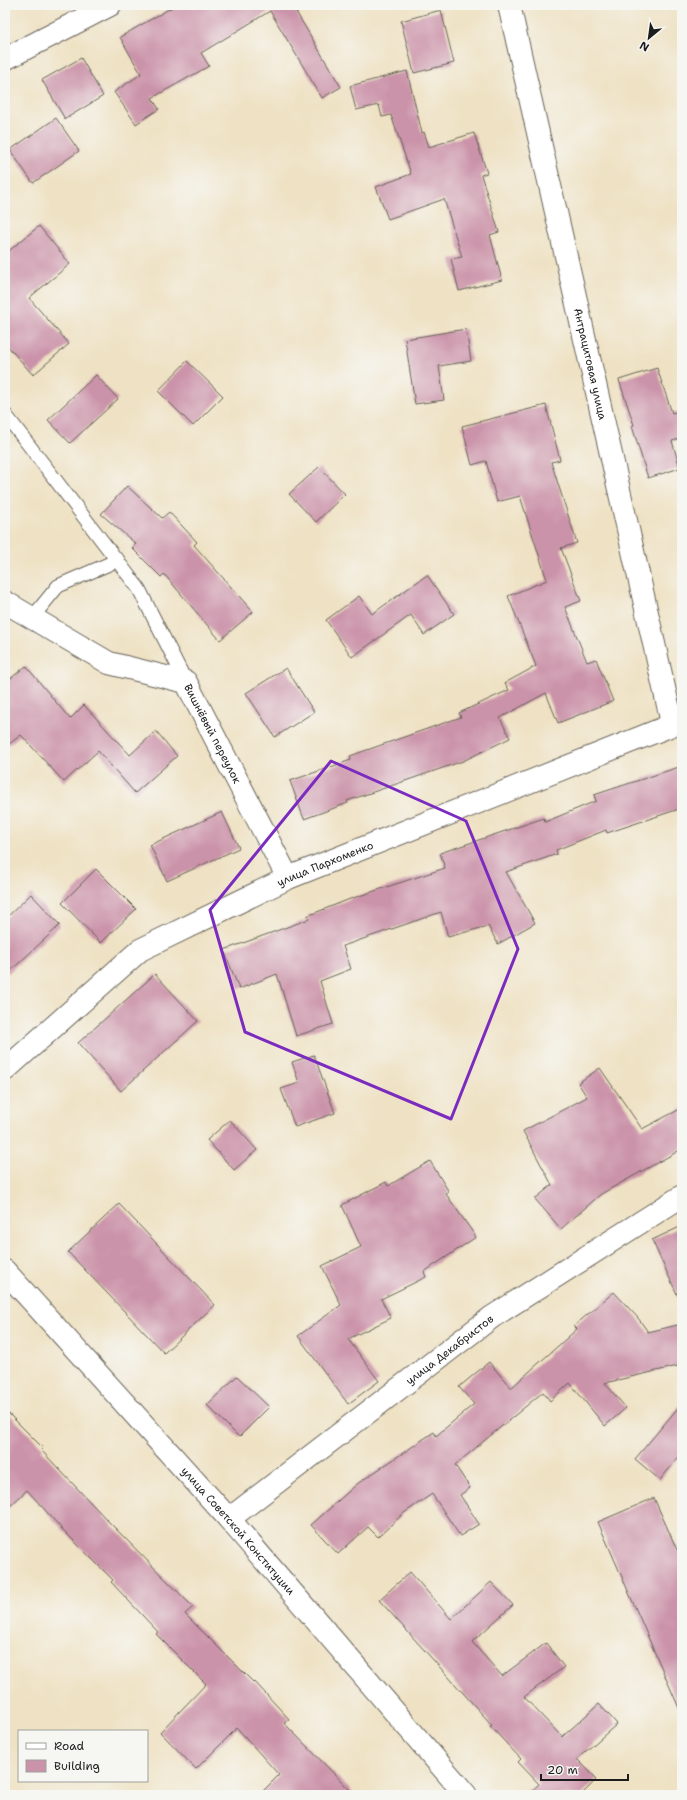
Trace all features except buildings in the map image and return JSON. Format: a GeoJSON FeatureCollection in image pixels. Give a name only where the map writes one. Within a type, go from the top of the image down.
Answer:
{"type":"FeatureCollection","features":[{"type":"Feature","properties":{"kind":"street"},"geometry":{"type":"LineString","coordinates":[[5,60],[110,5]]}},
{"type":"Feature","properties":{"kind":"street","name":"Антрацитовая улица"},"geometry":{"type":"LineString","coordinates":[[509,5],[677,722]]}},
{"type":"Feature","properties":{"kind":"street","name":"Вишнёвый переулок"},"geometry":{"type":"LineString","coordinates":[[5,602],[109,663],[186,682],[288,878]]}},
{"type":"Feature","properties":{"kind":"street","name":"улица Пархоменко"},"geometry":{"type":"LineString","coordinates":[[5,1070],[140,950],[288,878],[677,722]]}},
{"type":"Feature","properties":{"kind":"street","name":"улица Декабристов"},"geometry":{"type":"LineString","coordinates":[[229,1519],[492,1317],[682,1196]]}},
{"type":"Feature","properties":{"kind":"street","name":"улица Советской Конституции"},"geometry":{"type":"LineString","coordinates":[[5,1271],[229,1519],[466,1795]]}},
{"type":"Feature","properties":{"kind":"lane"},"geometry":{"type":"LineString","coordinates":[[5,414],[139,589],[186,682]]}},
{"type":"Feature","properties":{"kind":"lane"},"geometry":{"type":"LineString","coordinates":[[32,618],[58,586],[118,560]]}},
{"type":"Feature","properties":{"kind":"highlighted area"},"geometry":{"type":"Polygon","coordinates":[[[331,761],[466,821],[518,949],[451,1119],[245,1032],[210,910],[331,761]]]}}]}
